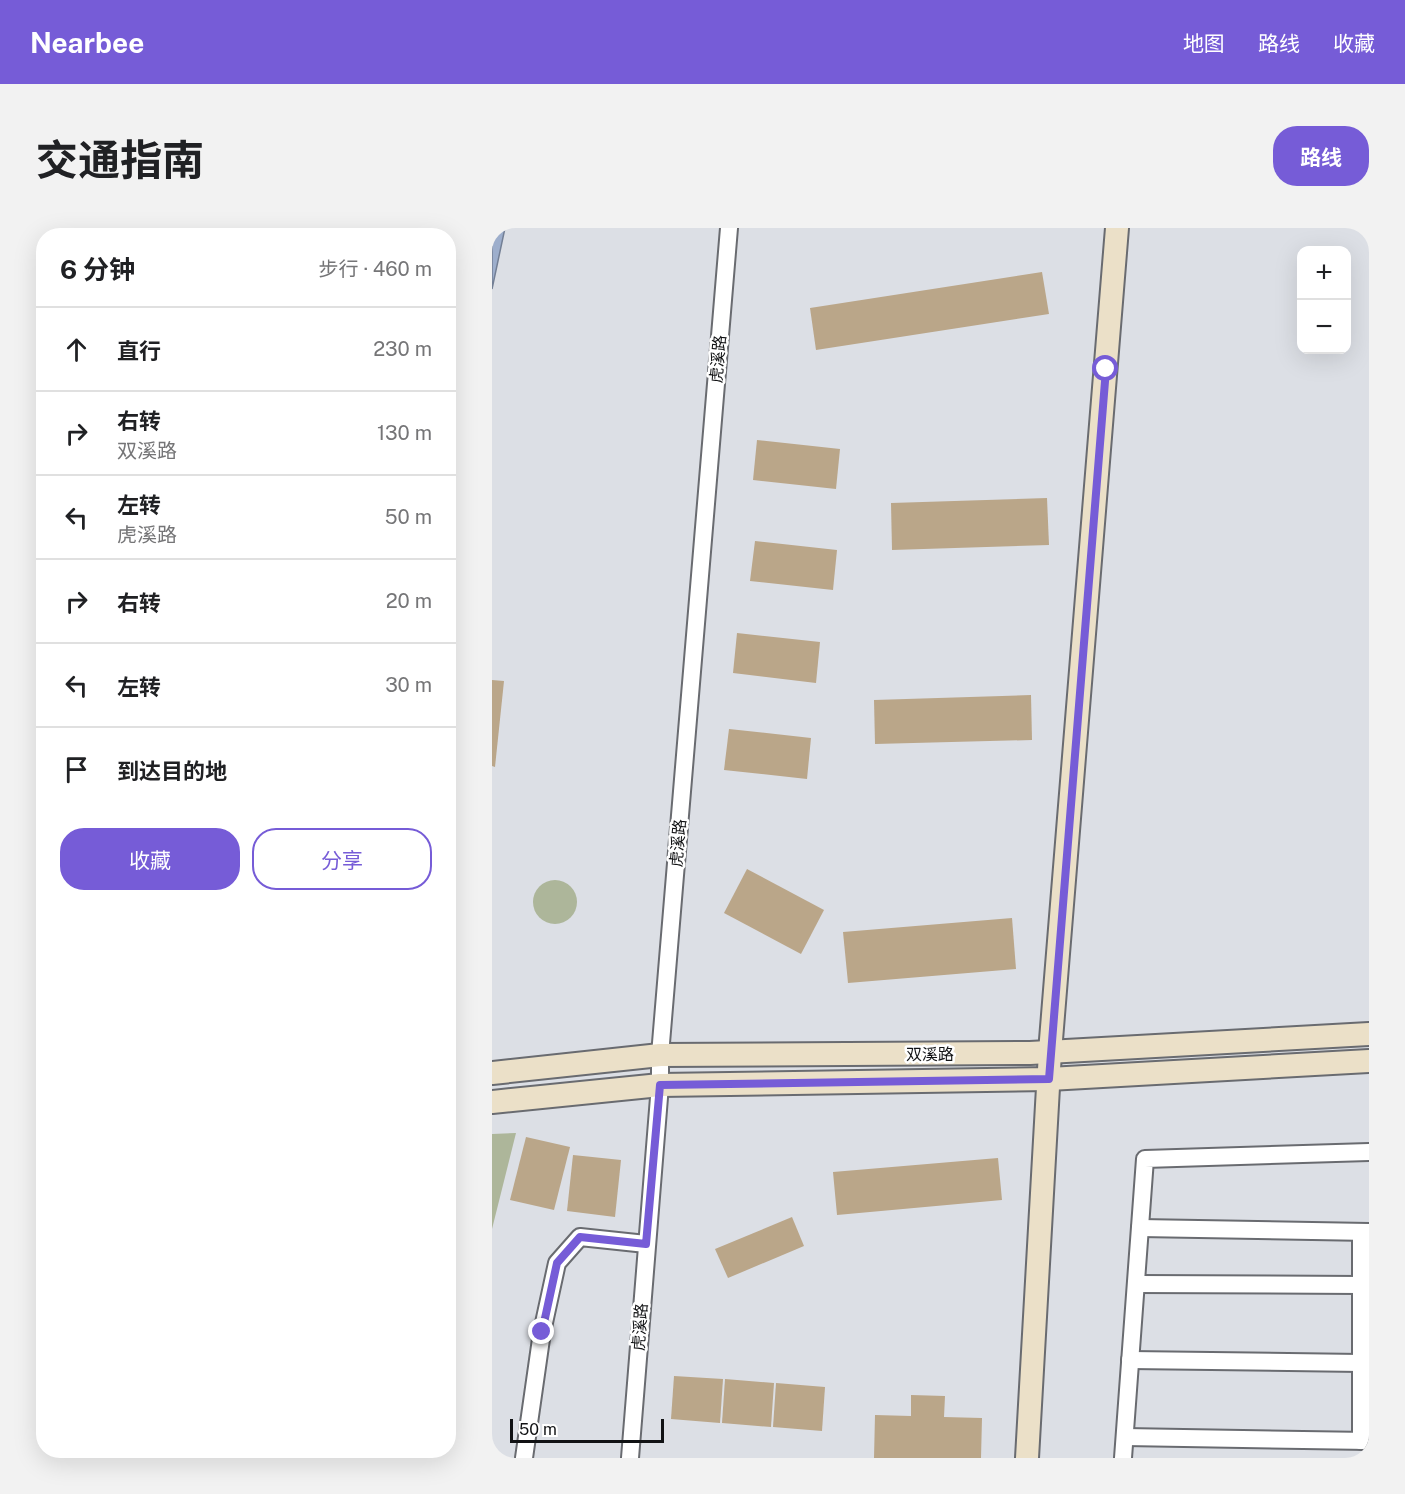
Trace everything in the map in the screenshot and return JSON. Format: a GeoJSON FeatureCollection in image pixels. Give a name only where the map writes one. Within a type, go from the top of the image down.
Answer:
{"type":"FeatureCollection","features":[{"type":"Feature","properties":{"kind":"street","name":"虎溪路"},"geometry":{"type":"LineString","coordinates":[[630,1458],[660,1085],[660,1055],[729,228]]}},
{"type":"Feature","properties":{"kind":"street"},"geometry":{"type":"LineString","coordinates":[[1027,1458],[1050,1052],[1117,228]]}},
{"type":"Feature","properties":{"kind":"street","name":"双溪路"},"geometry":{"type":"LineString","coordinates":[[492,1072],[660,1055],[1050,1052],[1369,1034]]}},
{"type":"Feature","properties":{"kind":"street","name":"双溪路"},"geometry":{"type":"LineString","coordinates":[[492,1102],[660,1085],[1049,1079],[1369,1061]]}},
{"type":"Feature","properties":{"kind":"street"},"geometry":{"type":"LineString","coordinates":[[1123,1458],[1145,1160],[1369,1152]]}},
{"type":"Feature","properties":{"kind":"street"},"geometry":{"type":"LineString","coordinates":[[1125,1437],[1365,1441],[1361,1363],[1361,1285],[1365,1232],[1140,1228]]}},
{"type":"Feature","properties":{"kind":"street"},"geometry":{"type":"LineString","coordinates":[[524,1458],[542,1332],[557,1263],[580,1237],[646,1244]]}},
{"type":"Feature","properties":{"kind":"street"},"geometry":{"type":"LineString","coordinates":[[1136,1284],[1361,1285]]}},
{"type":"Feature","properties":{"kind":"street"},"geometry":{"type":"LineString","coordinates":[[1130,1360],[1361,1363]]}},
{"type":"Feature","properties":{"kind":"green space"},"geometry":{"type":"Polygon","coordinates":[[[555,880],[571,886],[577,902],[571,918],[555,924],[539,918],[533,902],[539,886],[555,880]]]}},
{"type":"Feature","properties":{"kind":"green space"},"geometry":{"type":"Polygon","coordinates":[[[516,1133],[492,1229],[492,1134],[516,1133]]]}},
{"type":"Feature","properties":{"kind":"water"},"geometry":{"type":"Polygon","coordinates":[[[492,228],[505,228],[492,289],[492,228]]]}},
{"type":"Feature","properties":{"kind":"building"},"geometry":{"type":"Polygon","coordinates":[[[1042,272],[1049,314],[816,350],[810,308],[1042,272]]]}},
{"type":"Feature","properties":{"kind":"building"},"geometry":{"type":"Polygon","coordinates":[[[757,440],[840,449],[836,489],[753,480],[757,440]]]}},
{"type":"Feature","properties":{"kind":"building"},"geometry":{"type":"Polygon","coordinates":[[[1047,498],[1049,545],[892,550],[891,503],[1047,498]]]}},
{"type":"Feature","properties":{"kind":"building"},"geometry":{"type":"Polygon","coordinates":[[[755,541],[837,550],[833,590],[750,581],[755,541]]]}},
{"type":"Feature","properties":{"kind":"building"},"geometry":{"type":"Polygon","coordinates":[[[737,633],[820,642],[816,683],[733,673],[737,633]]]}},
{"type":"Feature","properties":{"kind":"building"},"geometry":{"type":"Polygon","coordinates":[[[492,680],[504,681],[495,767],[492,766],[492,680]]]}},
{"type":"Feature","properties":{"kind":"building"},"geometry":{"type":"Polygon","coordinates":[[[1031,695],[1032,740],[875,744],[874,700],[1031,695]]]}},
{"type":"Feature","properties":{"kind":"building"},"geometry":{"type":"Polygon","coordinates":[[[729,729],[811,738],[807,779],[724,770],[729,729]]]}},
{"type":"Feature","properties":{"kind":"building"},"geometry":{"type":"Polygon","coordinates":[[[747,869],[824,910],[801,954],[724,913],[747,869]]]}},
{"type":"Feature","properties":{"kind":"building"},"geometry":{"type":"Polygon","coordinates":[[[1012,918],[1016,969],[848,983],[843,932],[1012,918]]]}},
{"type":"Feature","properties":{"kind":"building"},"geometry":{"type":"Polygon","coordinates":[[[526,1137],[570,1147],[554,1210],[510,1200],[526,1137]]]}},
{"type":"Feature","properties":{"kind":"building"},"geometry":{"type":"Polygon","coordinates":[[[573,1155],[621,1160],[615,1217],[567,1211],[573,1155]]]}},
{"type":"Feature","properties":{"kind":"building"},"geometry":{"type":"Polygon","coordinates":[[[998,1158],[1002,1200],[837,1215],[833,1172],[998,1158]]]}},
{"type":"Feature","properties":{"kind":"building"},"geometry":{"type":"Polygon","coordinates":[[[792,1217],[804,1246],[728,1278],[715,1249],[792,1217]]]}},
{"type":"Feature","properties":{"kind":"building"},"geometry":{"type":"Polygon","coordinates":[[[674,1376],[723,1379],[720,1423],[671,1419],[674,1376]]]}},
{"type":"Feature","properties":{"kind":"building"},"geometry":{"type":"Polygon","coordinates":[[[725,1379],[774,1383],[771,1427],[722,1423],[725,1379]]]}},
{"type":"Feature","properties":{"kind":"building"},"geometry":{"type":"Polygon","coordinates":[[[776,1383],[825,1387],[822,1431],[773,1427],[776,1383]]]}},
{"type":"Feature","properties":{"kind":"building"},"geometry":{"type":"Polygon","coordinates":[[[911,1395],[945,1396],[944,1417],[982,1418],[981,1458],[874,1458],[875,1415],[911,1416],[911,1395]]]}},
{"type":"Feature","properties":{"kind":"route"},"geometry":{"type":"LineString","coordinates":[[542,1332],[557,1263],[580,1237],[646,1244],[660,1085],[1049,1079],[1106,369]]}}]}
